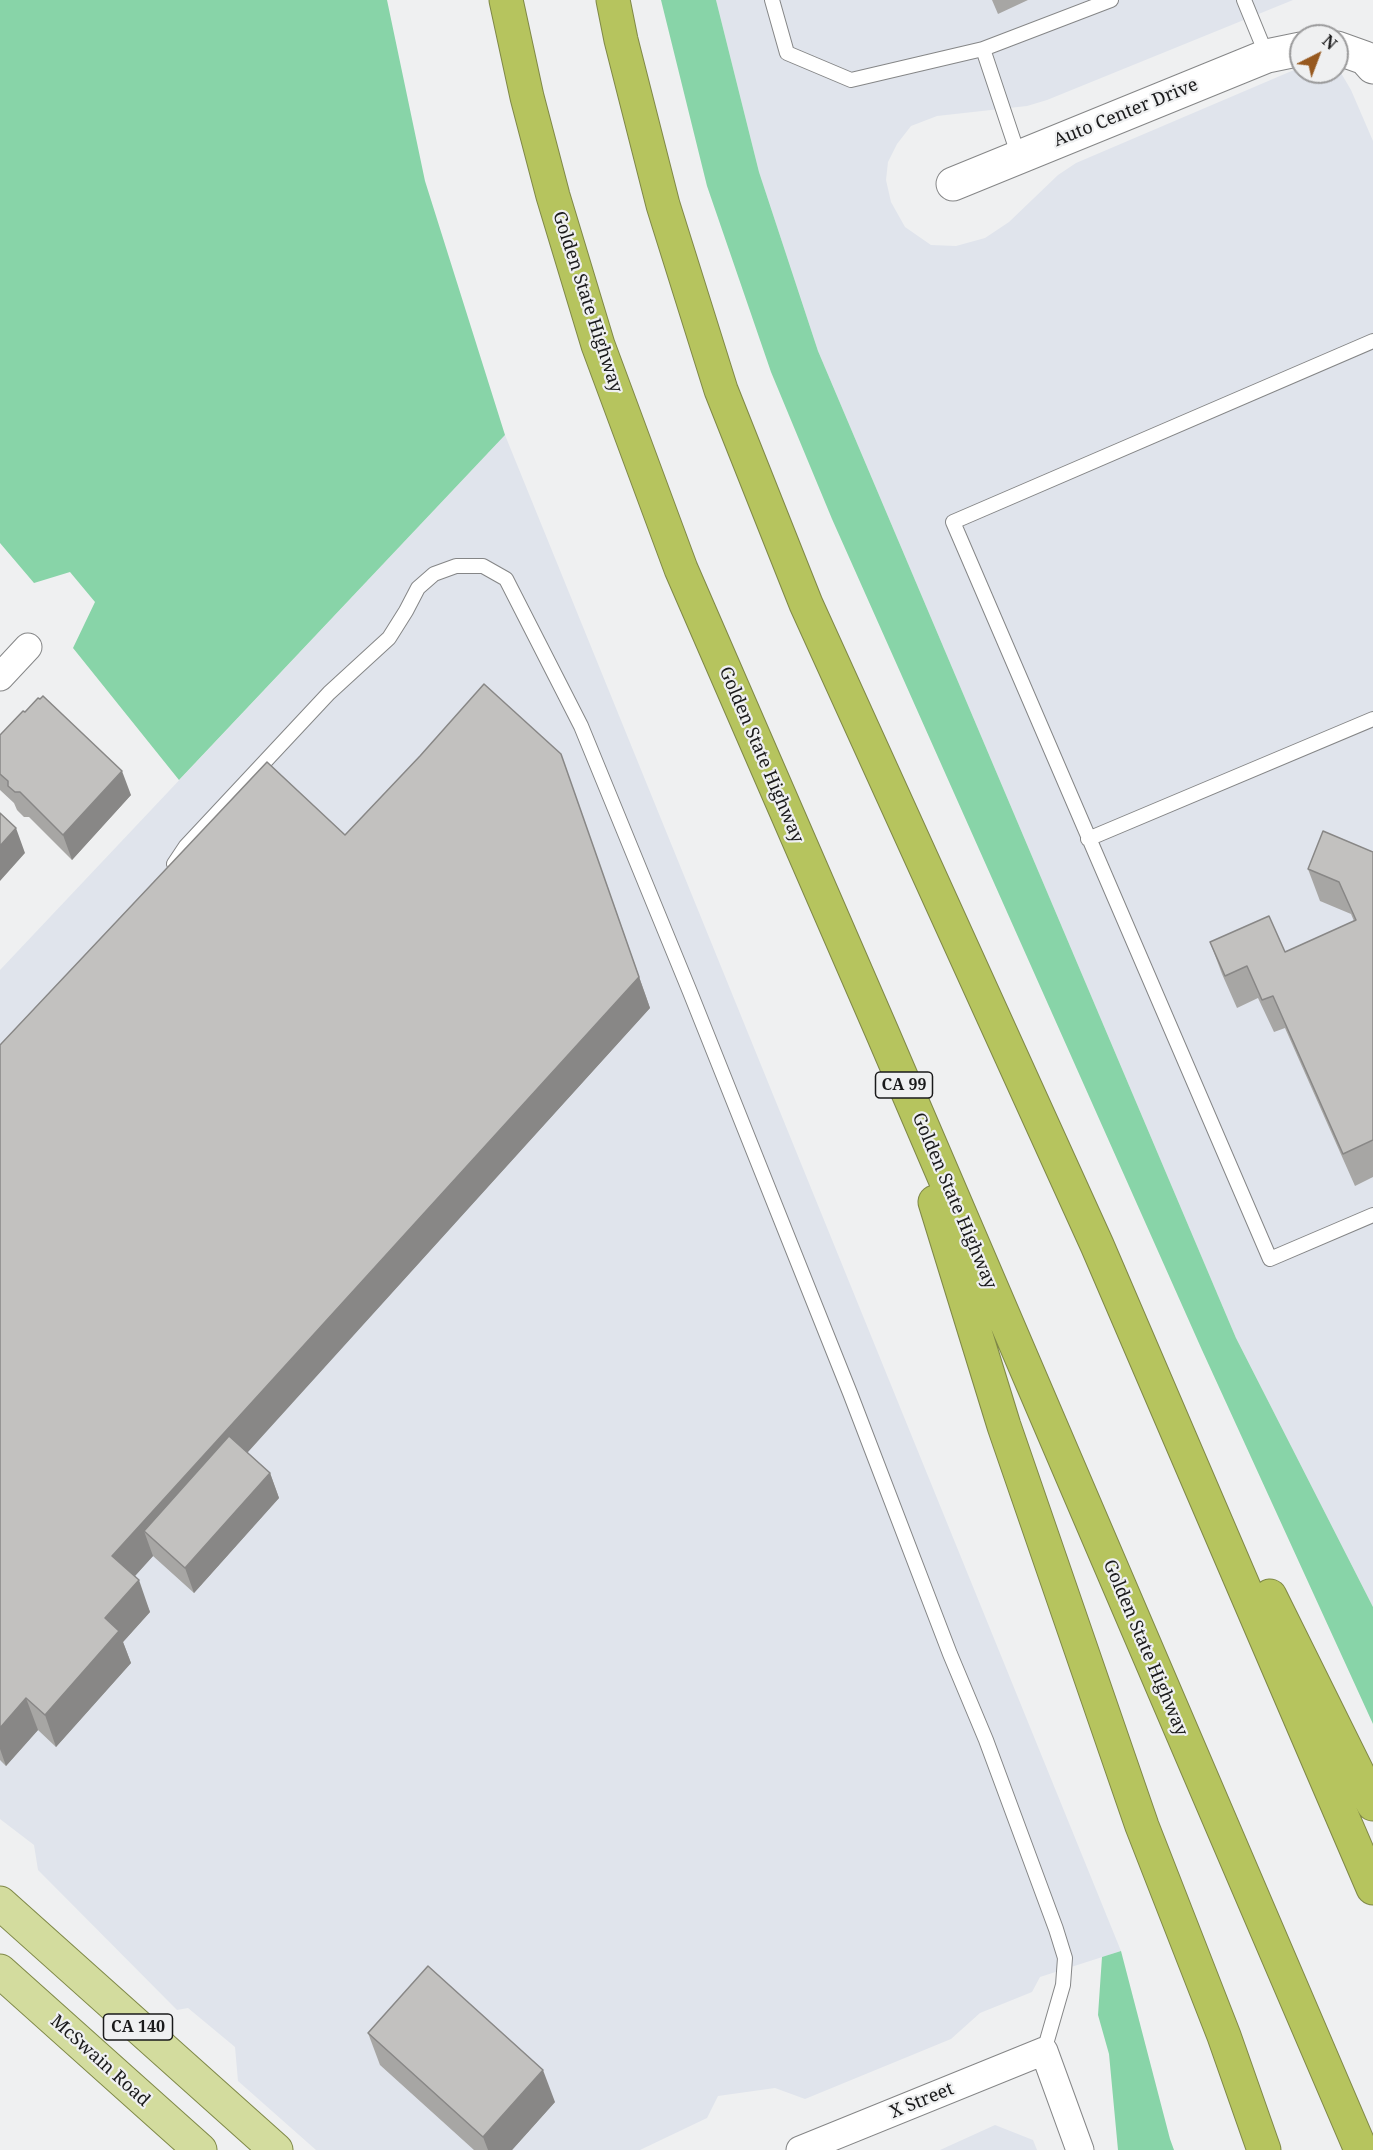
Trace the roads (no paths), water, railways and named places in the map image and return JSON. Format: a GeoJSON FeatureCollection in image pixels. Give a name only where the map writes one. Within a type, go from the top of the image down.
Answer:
{"type":"FeatureCollection","features":[{"type":"Feature","properties":{"kind":"highway","name":"Golden State Highway"},"geometry":{"type":"LineString","coordinates":[[506,0],[527,97],[553,196],[598,345],[681,569],[1361,2150]]}},
{"type":"Feature","properties":{"kind":"highway"},"geometry":{"type":"LineString","coordinates":[[613,0],[663,206],[721,390],[806,604],[1097,1245],[1373,1888]]}},
{"type":"Feature","properties":{"kind":"highway"},"geometry":{"type":"LineString","coordinates":[[882,1032],[1004,1426],[1143,1826],[1270,2150]]}},
{"type":"Feature","properties":{"kind":"highway"},"geometry":{"type":"LineString","coordinates":[[1097,1245],[1373,1804]]}},
{"type":"Feature","properties":{"kind":"highway"},"geometry":{"type":"LineString","coordinates":[[1224,2036],[1264,2150]]}},
{"type":"Feature","properties":{"kind":"main road","name":"CA 140"},"geometry":{"type":"LineString","coordinates":[[0,1903],[276,2150]]}},
{"type":"Feature","properties":{"kind":"main road","name":"McSwain Road"},"geometry":{"type":"LineString","coordinates":[[0,1971],[200,2150]]}},
{"type":"Feature","properties":{"kind":"street","name":"Auto Center Drive"},"geometry":{"type":"LineString","coordinates":[[953,184],[1267,56],[1289,51]]}},
{"type":"Feature","properties":{"kind":"street"},"geometry":{"type":"LineString","coordinates":[[1349,52],[1365,58],[1373,67]]}},
{"type":"Feature","properties":{"kind":"street"},"geometry":{"type":"LineString","coordinates":[[0,677],[28,647]]}},
{"type":"Feature","properties":{"kind":"street"},"geometry":{"type":"LineString","coordinates":[[1044,2051],[1080,2150]]}},
{"type":"Feature","properties":{"kind":"street","name":"X Street"},"geometry":{"type":"LineString","coordinates":[[800,2150],[1044,2051]]}},
{"type":"Feature","properties":{"kind":"lane"},"geometry":{"type":"LineString","coordinates":[[772,0],[787,53],[851,80],[983,49],[1111,0]]}},
{"type":"Feature","properties":{"kind":"lane"},"geometry":{"type":"LineString","coordinates":[[1244,0],[1267,56]]}},
{"type":"Feature","properties":{"kind":"lane"},"geometry":{"type":"LineString","coordinates":[[983,49],[1019,157]]}},
{"type":"Feature","properties":{"kind":"lane"},"geometry":{"type":"LineString","coordinates":[[1373,341],[953,522],[1270,1259],[1373,1215]]}},
{"type":"Feature","properties":{"kind":"lane"},"geometry":{"type":"LineString","coordinates":[[166,878],[186,846],[329,693],[389,638],[418,588],[434,574],[456,566],[483,566],[506,579],[581,726],[686,981],[986,1740],[1056,1929],[1065,1958],[1063,1985],[1044,2051]]}},
{"type":"Feature","properties":{"kind":"lane"},"geometry":{"type":"LineString","coordinates":[[1088,839],[1373,719]]}}]}
